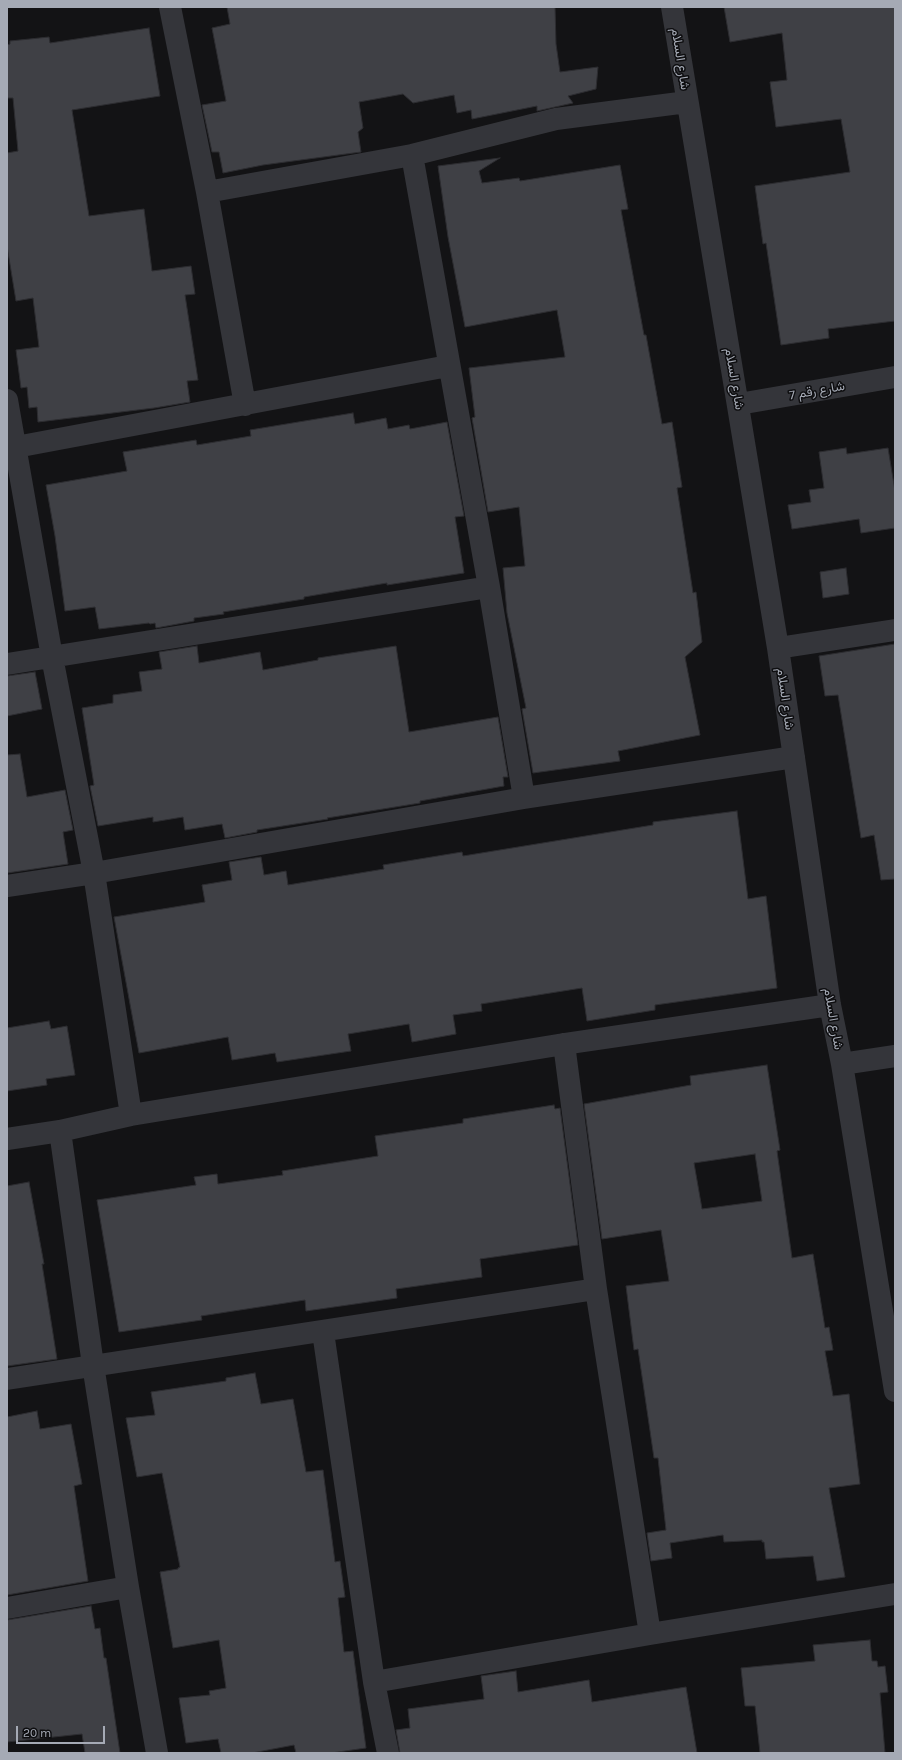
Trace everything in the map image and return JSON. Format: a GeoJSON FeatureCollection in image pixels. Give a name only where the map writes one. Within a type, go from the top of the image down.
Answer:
{"type":"FeatureCollection","features":[{"type":"Feature","properties":{"kind":"street"},"geometry":{"type":"LineString","coordinates":[[170,7],[207,192],[245,405]]}},
{"type":"Feature","properties":{"kind":"street","name":"شارع السلام"},"geometry":{"type":"LineString","coordinates":[[672,7],[739,404],[778,648],[830,1005],[887,1290],[895,1391]]}},
{"type":"Feature","properties":{"kind":"street"},"geometry":{"type":"LineString","coordinates":[[207,192],[412,155],[556,119],[687,102]]}},
{"type":"Feature","properties":{"kind":"street"},"geometry":{"type":"LineString","coordinates":[[412,155],[448,366],[489,587],[524,798]]}},
{"type":"Feature","properties":{"kind":"street"},"geometry":{"type":"LineString","coordinates":[[16,447],[448,366]]}},
{"type":"Feature","properties":{"kind":"street","name":"شارع رقم 7"},"geometry":{"type":"LineString","coordinates":[[739,404],[895,377]]}},
{"type":"Feature","properties":{"kind":"street"},"geometry":{"type":"LineString","coordinates":[[7,400],[52,657],[94,873],[131,1115]]}},
{"type":"Feature","properties":{"kind":"street"},"geometry":{"type":"LineString","coordinates":[[7,664],[489,587]]}},
{"type":"Feature","properties":{"kind":"street"},"geometry":{"type":"LineString","coordinates":[[778,648],[895,630]]}},
{"type":"Feature","properties":{"kind":"street"},"geometry":{"type":"LineString","coordinates":[[7,886],[94,873],[524,798],[794,757]]}},
{"type":"Feature","properties":{"kind":"street"},"geometry":{"type":"LineString","coordinates":[[7,1139],[60,1131],[131,1115],[564,1044],[830,1005]]}},
{"type":"Feature","properties":{"kind":"street"},"geometry":{"type":"LineString","coordinates":[[564,1044],[596,1289],[650,1634]]}},
{"type":"Feature","properties":{"kind":"street"},"geometry":{"type":"LineString","coordinates":[[842,1064],[895,1056]]}},
{"type":"Feature","properties":{"kind":"street"},"geometry":{"type":"LineString","coordinates":[[60,1131],[93,1365],[128,1587],[157,1753]]}},
{"type":"Feature","properties":{"kind":"street"},"geometry":{"type":"LineString","coordinates":[[7,1380],[93,1365],[323,1332],[596,1289]]}},
{"type":"Feature","properties":{"kind":"street"},"geometry":{"type":"LineString","coordinates":[[323,1332],[374,1682],[388,1753]]}},
{"type":"Feature","properties":{"kind":"street"},"geometry":{"type":"LineString","coordinates":[[7,1608],[128,1587]]}},
{"type":"Feature","properties":{"kind":"street"},"geometry":{"type":"LineString","coordinates":[[374,1682],[650,1634],[895,1594]]}},
{"type":"Feature","properties":{"kind":"building"},"geometry":{"type":"Polygon","coordinates":[[[227,7],[555,7],[556,44],[560,72],[598,67],[596,89],[568,96],[573,103],[537,111],[537,106],[472,119],[471,110],[457,113],[454,95],[413,103],[403,94],[359,102],[363,128],[358,132],[361,152],[263,165],[223,173],[219,152],[212,152],[202,105],[226,101],[212,28],[230,24],[227,7]]]}},
{"type":"Feature","properties":{"kind":"building"},"geometry":{"type":"Polygon","coordinates":[[[724,7],[895,7],[895,321],[828,329],[829,338],[781,345],[766,243],[763,244],[755,186],[850,172],[841,119],[776,127],[770,82],[787,80],[782,33],[730,42],[724,7]]]}},
{"type":"Feature","properties":{"kind":"building"},"geometry":{"type":"Polygon","coordinates":[[[149,28],[160,96],[72,110],[89,216],[144,209],[152,271],[191,266],[195,294],[185,295],[198,380],[187,381],[190,402],[154,408],[38,422],[37,407],[29,408],[27,387],[21,388],[16,350],[39,347],[33,298],[16,301],[7,246],[7,153],[18,151],[13,98],[7,98],[7,45],[10,44],[10,41],[49,37],[50,43],[149,28]]]}},
{"type":"Feature","properties":{"kind":"building"},"geometry":{"type":"Polygon","coordinates":[[[500,158],[479,171],[482,183],[519,178],[520,181],[620,165],[628,209],[621,210],[662,424],[672,422],[682,487],[677,488],[693,593],[696,592],[702,642],[685,657],[700,735],[618,751],[620,761],[533,773],[522,709],[526,708],[507,613],[503,568],[525,566],[519,507],[488,512],[472,418],[475,417],[469,368],[565,357],[557,310],[465,327],[448,237],[438,166],[500,158]]]}},
{"type":"Feature","properties":{"kind":"building"},"geometry":{"type":"Polygon","coordinates":[[[353,413],[355,424],[386,418],[388,429],[409,425],[410,429],[447,422],[464,516],[455,517],[464,573],[387,585],[387,583],[304,597],[304,599],[194,618],[194,621],[156,628],[155,623],[149,623],[99,629],[95,607],[65,611],[55,536],[46,485],[127,471],[123,452],[196,440],[197,445],[251,436],[250,430],[353,413]]]}},
{"type":"Feature","properties":{"kind":"building"},"geometry":{"type":"Polygon","coordinates":[[[846,448],[847,454],[888,448],[895,491],[895,528],[861,533],[859,519],[792,529],[788,505],[811,502],[809,490],[824,488],[819,452],[846,448]]]}},
{"type":"Feature","properties":{"kind":"building"},"geometry":{"type":"Polygon","coordinates":[[[846,568],[849,594],[823,598],[820,572],[846,568]]]}},
{"type":"Feature","properties":{"kind":"building"},"geometry":{"type":"Polygon","coordinates":[[[895,644],[895,879],[881,880],[874,835],[861,838],[838,695],[825,696],[819,656],[895,644]]]}},
{"type":"Feature","properties":{"kind":"building"},"geometry":{"type":"Polygon","coordinates":[[[197,646],[199,663],[260,652],[263,670],[318,660],[318,658],[396,646],[409,732],[498,717],[508,777],[503,777],[504,786],[420,801],[420,803],[257,830],[257,832],[225,838],[222,824],[185,830],[183,817],[153,822],[153,817],[98,826],[90,786],[94,785],[82,708],[113,703],[113,695],[142,691],[139,672],[162,669],[159,652],[197,646]]]}},
{"type":"Feature","properties":{"kind":"building"},"geometry":{"type":"Polygon","coordinates":[[[35,672],[42,709],[7,716],[7,676],[35,672]]]}},
{"type":"Feature","properties":{"kind":"building"},"geometry":{"type":"Polygon","coordinates":[[[20,754],[27,797],[65,790],[73,830],[63,832],[68,864],[7,873],[7,755],[20,754]]]}},
{"type":"Feature","properties":{"kind":"building"},"geometry":{"type":"Polygon","coordinates":[[[737,811],[748,899],[766,896],[777,988],[655,1005],[655,1010],[587,1021],[582,988],[481,1004],[482,1011],[453,1015],[456,1034],[412,1042],[409,1024],[348,1034],[351,1051],[277,1062],[275,1053],[232,1060],[228,1037],[139,1053],[114,917],[205,902],[202,885],[232,880],[229,862],[261,857],[264,875],[286,871],[288,885],[384,869],[383,865],[462,852],[463,856],[653,825],[653,822],[737,811]]]}},
{"type":"Feature","properties":{"kind":"building"},"geometry":{"type":"Polygon","coordinates":[[[49,1021],[51,1029],[67,1026],[75,1075],[46,1079],[47,1085],[7,1091],[7,1028],[49,1021]]]}},
{"type":"Feature","properties":{"kind":"building"},"geometry":{"type":"Polygon","coordinates":[[[767,1065],[780,1150],[777,1151],[792,1258],[813,1254],[825,1328],[829,1327],[833,1350],[825,1351],[833,1396],[849,1394],[860,1484],[829,1488],[845,1577],[817,1581],[813,1556],[766,1559],[764,1542],[762,1542],[762,1540],[724,1542],[723,1535],[670,1543],[672,1558],[651,1561],[647,1533],[666,1530],[658,1458],[654,1458],[638,1349],[634,1350],[626,1286],[669,1281],[661,1230],[602,1239],[584,1104],[691,1085],[690,1076],[767,1065]],[[755,1154],[694,1163],[702,1209],[762,1201],[755,1154]]]}},
{"type":"Feature","properties":{"kind":"building"},"geometry":{"type":"Polygon","coordinates":[[[554,1105],[555,1109],[560,1108],[578,1245],[480,1259],[482,1277],[396,1289],[397,1298],[306,1311],[305,1300],[201,1316],[202,1320],[119,1332],[97,1200],[196,1185],[194,1177],[217,1174],[218,1184],[283,1175],[282,1171],[378,1156],[375,1136],[463,1123],[463,1119],[554,1105]]]}},
{"type":"Feature","properties":{"kind":"building"},"geometry":{"type":"Polygon","coordinates":[[[29,1182],[44,1264],[42,1264],[57,1359],[7,1366],[7,1186],[29,1182]]]}},
{"type":"Feature","properties":{"kind":"building"},"geometry":{"type":"Polygon","coordinates":[[[255,1373],[261,1404],[293,1399],[306,1472],[323,1470],[335,1562],[340,1561],[345,1597],[338,1598],[344,1652],[353,1651],[366,1748],[331,1753],[296,1753],[294,1745],[252,1753],[221,1753],[218,1739],[186,1743],[179,1698],[210,1695],[209,1691],[226,1688],[219,1640],[173,1648],[160,1572],[178,1569],[180,1567],[162,1473],[137,1477],[126,1418],[155,1415],[151,1392],[226,1381],[226,1378],[255,1373]]]}},
{"type":"Feature","properties":{"kind":"building"},"geometry":{"type":"Polygon","coordinates":[[[37,1411],[40,1429],[71,1424],[82,1484],[74,1486],[88,1581],[7,1595],[7,1417],[37,1411]]]}},
{"type":"Feature","properties":{"kind":"building"},"geometry":{"type":"Polygon","coordinates":[[[91,1606],[95,1629],[100,1628],[104,1658],[106,1658],[120,1753],[85,1753],[82,1734],[7,1742],[7,1620],[91,1606]]]}},
{"type":"Feature","properties":{"kind":"building"},"geometry":{"type":"Polygon","coordinates":[[[870,1640],[872,1661],[877,1661],[878,1667],[885,1666],[888,1692],[880,1693],[885,1753],[760,1753],[755,1706],[745,1706],[741,1668],[815,1661],[813,1645],[870,1640]]]}},
{"type":"Feature","properties":{"kind":"building"},"geometry":{"type":"Polygon","coordinates":[[[516,1671],[518,1692],[589,1680],[592,1702],[686,1687],[697,1753],[400,1753],[396,1730],[410,1728],[408,1709],[484,1699],[481,1676],[516,1671]]]}}]}
